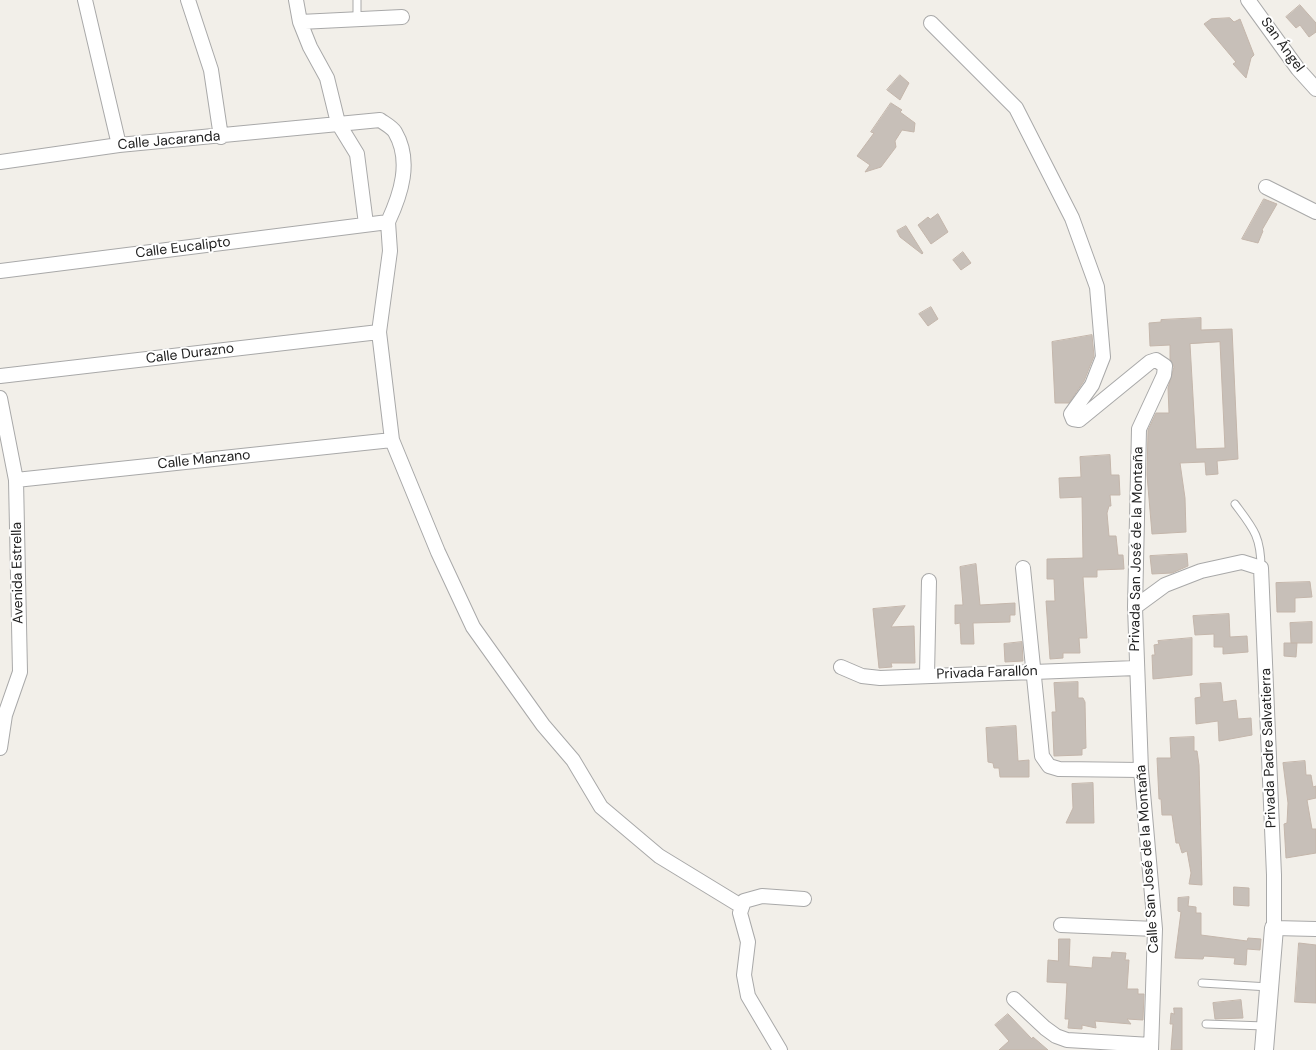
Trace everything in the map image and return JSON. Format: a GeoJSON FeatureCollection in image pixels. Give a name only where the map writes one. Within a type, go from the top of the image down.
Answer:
{"type":"FeatureCollection","features":[{"type":"Feature","properties":{"kind":"street"},"geometry":{"type":"LineString","coordinates":[[85,0],[120,144]]}},
{"type":"Feature","properties":{"kind":"street"},"geometry":{"type":"LineString","coordinates":[[188,0],[211,70],[221,136]]}},
{"type":"Feature","properties":{"kind":"street"},"geometry":{"type":"LineString","coordinates":[[296,0],[300,22],[313,55],[327,78],[338,123],[357,154],[366,224]]}},
{"type":"Feature","properties":{"kind":"street","name":"San Ángel"},"geometry":{"type":"LineString","coordinates":[[1248,0],[1298,68],[1316,89]]}},
{"type":"Feature","properties":{"kind":"street"},"geometry":{"type":"LineString","coordinates":[[300,22],[402,17]]}},
{"type":"Feature","properties":{"kind":"street","name":"Privada San José de la Montaña"},"geometry":{"type":"LineString","coordinates":[[931,23],[1016,108],[1076,227],[1097,287],[1103,357],[1092,385],[1071,414],[1073,419],[1079,420],[1150,362],[1156,360],[1165,366],[1164,375],[1139,429],[1134,607],[1136,668]]}},
{"type":"Feature","properties":{"kind":"street","name":"Calle Jacaranda"},"geometry":{"type":"LineString","coordinates":[[0,162],[120,144],[380,120],[395,131],[405,164],[398,198],[388,222]]}},
{"type":"Feature","properties":{"kind":"street"},"geometry":{"type":"LineString","coordinates":[[1266,187],[1316,212]]}},
{"type":"Feature","properties":{"kind":"street"},"geometry":{"type":"LineString","coordinates":[[388,222],[390,251],[379,332],[392,440],[438,552],[472,627],[544,725],[573,760],[601,807],[659,856],[742,906]]}},
{"type":"Feature","properties":{"kind":"street","name":"Calle Eucalipto"},"geometry":{"type":"LineString","coordinates":[[0,271],[388,222]]}},
{"type":"Feature","properties":{"kind":"street","name":"Calle Durazno"},"geometry":{"type":"LineString","coordinates":[[0,376],[379,332]]}},
{"type":"Feature","properties":{"kind":"street","name":"Avenida Estrella"},"geometry":{"type":"LineString","coordinates":[[0,398],[16,480],[20,672],[2,711],[0,748]]}},
{"type":"Feature","properties":{"kind":"street","name":"Calle Manzano"},"geometry":{"type":"LineString","coordinates":[[16,480],[392,440]]}},
{"type":"Feature","properties":{"kind":"street"},"geometry":{"type":"LineString","coordinates":[[1134,607],[1165,585],[1201,571],[1242,562],[1261,568]]}},
{"type":"Feature","properties":{"kind":"street"},"geometry":{"type":"LineString","coordinates":[[1023,568],[1042,756],[1049,766],[1059,769],[1141,770]]}},
{"type":"Feature","properties":{"kind":"street","name":"Privada Padre Salvatierra"},"geometry":{"type":"LineString","coordinates":[[1261,568],[1274,875],[1274,928]]}},
{"type":"Feature","properties":{"kind":"street"},"geometry":{"type":"LineString","coordinates":[[927,675],[929,581]]}},
{"type":"Feature","properties":{"kind":"street","name":"Privada Farallón"},"geometry":{"type":"LineString","coordinates":[[841,666],[862,676],[880,678],[1136,668]]}},
{"type":"Feature","properties":{"kind":"street","name":"Calle San José de la Montaña"},"geometry":{"type":"LineString","coordinates":[[1136,668],[1141,770],[1155,929],[1151,1048]]}},
{"type":"Feature","properties":{"kind":"street"},"geometry":{"type":"LineString","coordinates":[[780,1050],[748,996],[744,975],[748,942],[740,912],[744,901],[762,896],[804,899]]}},
{"type":"Feature","properties":{"kind":"street"},"geometry":{"type":"LineString","coordinates":[[1061,924],[1155,929]]}},
{"type":"Feature","properties":{"kind":"street"},"geometry":{"type":"LineString","coordinates":[[1264,1050],[1274,928],[1316,929]]}},
{"type":"Feature","properties":{"kind":"street"},"geometry":{"type":"LineString","coordinates":[[1014,999],[1056,1036],[1067,1040],[1151,1048]]}},
{"type":"Feature","properties":{"kind":"lane"},"geometry":{"type":"LineString","coordinates":[[357,0],[357,19]]}},
{"type":"Feature","properties":{"kind":"lane"},"geometry":{"type":"LineString","coordinates":[[1235,504],[1253,528],[1261,547],[1261,568]]}},
{"type":"Feature","properties":{"kind":"lane"},"geometry":{"type":"LineString","coordinates":[[1202,983],[1269,987]]}},
{"type":"Feature","properties":{"kind":"lane"},"geometry":{"type":"LineString","coordinates":[[1206,1024],[1266,1026]]}},
{"type":"Feature","properties":{"kind":"building"},"geometry":{"type":"Polygon","coordinates":[[[1300,5],[1316,23],[1316,32],[1309,37],[1300,25],[1296,28],[1286,17],[1300,5]]]}},
{"type":"Feature","properties":{"kind":"building"},"geometry":{"type":"Polygon","coordinates":[[[1230,18],[1234,22],[1240,19],[1254,55],[1251,58],[1246,78],[1233,64],[1236,62],[1204,24],[1211,19],[1230,18]]]}},
{"type":"Feature","properties":{"kind":"building"},"geometry":{"type":"Polygon","coordinates":[[[900,75],[909,83],[900,100],[887,90],[900,75]]]}},
{"type":"Feature","properties":{"kind":"building"},"geometry":{"type":"Polygon","coordinates":[[[891,103],[902,110],[900,112],[915,123],[914,132],[902,130],[895,141],[896,147],[881,167],[865,172],[870,165],[857,156],[874,133],[871,132],[891,103]]]}},
{"type":"Feature","properties":{"kind":"building"},"geometry":{"type":"Polygon","coordinates":[[[1264,199],[1277,204],[1262,230],[1258,243],[1242,239],[1264,199]]]}},
{"type":"Feature","properties":{"kind":"building"},"geometry":{"type":"Polygon","coordinates":[[[938,214],[948,232],[931,244],[918,225],[928,217],[930,219],[938,214]]]}},
{"type":"Feature","properties":{"kind":"building"},"geometry":{"type":"Polygon","coordinates":[[[906,226],[922,254],[900,237],[897,231],[906,226]]]}},
{"type":"Feature","properties":{"kind":"building"},"geometry":{"type":"Polygon","coordinates":[[[963,252],[971,263],[961,270],[953,260],[963,252]]]}},
{"type":"Feature","properties":{"kind":"building"},"geometry":{"type":"Polygon","coordinates":[[[931,307],[938,319],[928,326],[919,314],[931,307]]]}},
{"type":"Feature","properties":{"kind":"building"},"geometry":{"type":"Polygon","coordinates":[[[1201,318],[1201,330],[1232,329],[1238,459],[1217,461],[1218,474],[1206,475],[1205,462],[1180,463],[1185,498],[1186,532],[1152,534],[1147,475],[1148,430],[1156,413],[1169,413],[1168,388],[1174,367],[1170,359],[1170,345],[1150,346],[1149,323],[1161,322],[1161,320],[1201,318]],[[1220,342],[1190,344],[1196,449],[1225,448],[1220,342]]]}},
{"type":"Feature","properties":{"kind":"building"},"geometry":{"type":"Polygon","coordinates":[[[1092,335],[1094,356],[1084,381],[1069,403],[1055,403],[1052,342],[1092,335]]]}},
{"type":"Feature","properties":{"kind":"building"},"geometry":{"type":"Polygon","coordinates":[[[1110,455],[1111,475],[1119,475],[1120,495],[1110,495],[1111,506],[1109,506],[1107,513],[1109,536],[1116,536],[1118,555],[1123,555],[1124,569],[1097,570],[1097,577],[1083,577],[1087,638],[1079,638],[1080,653],[1063,653],[1063,658],[1050,659],[1046,601],[1055,601],[1054,579],[1047,579],[1047,559],[1083,558],[1082,497],[1060,498],[1059,478],[1081,477],[1080,457],[1110,455]]]}},
{"type":"Feature","properties":{"kind":"building"},"geometry":{"type":"Polygon","coordinates":[[[1187,554],[1188,566],[1172,573],[1152,574],[1150,556],[1187,554]]]}},
{"type":"Feature","properties":{"kind":"building"},"geometry":{"type":"Polygon","coordinates":[[[976,564],[980,605],[1015,603],[1015,615],[1010,615],[1010,622],[973,623],[974,644],[961,644],[960,623],[955,624],[955,605],[963,605],[960,567],[976,564]]]}},
{"type":"Feature","properties":{"kind":"building"},"geometry":{"type":"Polygon","coordinates":[[[1310,582],[1312,597],[1295,598],[1295,612],[1277,612],[1276,583],[1310,582]]]}},
{"type":"Feature","properties":{"kind":"building"},"geometry":{"type":"Polygon","coordinates":[[[905,606],[891,627],[914,626],[915,663],[891,663],[892,667],[879,668],[873,609],[905,606]]]}},
{"type":"Feature","properties":{"kind":"building"},"geometry":{"type":"Polygon","coordinates":[[[1229,614],[1230,637],[1247,636],[1248,652],[1223,654],[1223,647],[1214,647],[1214,634],[1195,635],[1193,616],[1229,614]]]}},
{"type":"Feature","properties":{"kind":"building"},"geometry":{"type":"Polygon","coordinates":[[[1312,622],[1312,643],[1297,643],[1296,657],[1284,656],[1284,643],[1291,643],[1290,623],[1312,622]]]}},
{"type":"Feature","properties":{"kind":"building"},"geometry":{"type":"Polygon","coordinates":[[[1192,638],[1192,675],[1153,679],[1152,655],[1155,655],[1154,645],[1159,644],[1158,641],[1192,638]]]}},
{"type":"Feature","properties":{"kind":"building"},"geometry":{"type":"Polygon","coordinates":[[[1022,642],[1023,661],[1005,662],[1004,644],[1022,642]]]}},
{"type":"Feature","properties":{"kind":"building"},"geometry":{"type":"Polygon","coordinates":[[[1078,682],[1078,698],[1083,698],[1085,702],[1086,748],[1082,749],[1082,755],[1054,756],[1052,712],[1056,712],[1054,683],[1078,682]]]}},
{"type":"Feature","properties":{"kind":"building"},"geometry":{"type":"Polygon","coordinates":[[[1221,683],[1223,702],[1236,700],[1238,719],[1251,718],[1252,735],[1219,741],[1218,721],[1196,724],[1195,698],[1201,697],[1200,684],[1221,683]]]}},
{"type":"Feature","properties":{"kind":"building"},"geometry":{"type":"Polygon","coordinates":[[[1016,726],[1018,761],[1029,760],[1029,777],[1000,777],[999,768],[994,768],[993,763],[988,762],[986,728],[1016,726]]]}},
{"type":"Feature","properties":{"kind":"building"},"geometry":{"type":"Polygon","coordinates":[[[1194,737],[1194,751],[1197,751],[1199,765],[1202,885],[1189,884],[1191,873],[1187,851],[1182,853],[1179,843],[1176,843],[1172,815],[1162,815],[1161,799],[1159,799],[1157,758],[1171,758],[1170,738],[1194,737]]]}},
{"type":"Feature","properties":{"kind":"building"},"geometry":{"type":"Polygon","coordinates":[[[1305,761],[1306,775],[1311,775],[1313,787],[1316,786],[1316,798],[1307,800],[1312,829],[1316,829],[1316,853],[1286,858],[1284,824],[1287,823],[1288,803],[1283,763],[1305,761]]]}},
{"type":"Feature","properties":{"kind":"building"},"geometry":{"type":"Polygon","coordinates":[[[1093,783],[1094,823],[1066,823],[1073,808],[1072,784],[1093,783]]]}},
{"type":"Feature","properties":{"kind":"building"},"geometry":{"type":"Polygon","coordinates":[[[1234,887],[1249,888],[1249,906],[1234,905],[1234,887]]]}},
{"type":"Feature","properties":{"kind":"building"},"geometry":{"type":"Polygon","coordinates":[[[1189,897],[1188,906],[1196,907],[1196,913],[1201,913],[1201,935],[1247,941],[1248,938],[1261,939],[1260,950],[1247,949],[1246,965],[1234,964],[1235,958],[1204,956],[1203,959],[1175,958],[1181,912],[1178,911],[1178,898],[1189,897]]]}},
{"type":"Feature","properties":{"kind":"building"},"geometry":{"type":"Polygon","coordinates":[[[1059,939],[1070,939],[1069,966],[1092,968],[1093,957],[1111,958],[1112,952],[1126,953],[1125,960],[1129,960],[1127,989],[1138,989],[1138,994],[1144,994],[1143,1020],[1127,1019],[1131,1024],[1095,1021],[1096,1028],[1082,1025],[1082,1029],[1068,1028],[1069,1019],[1065,1019],[1067,983],[1047,982],[1048,960],[1058,961],[1059,939]]]}},
{"type":"Feature","properties":{"kind":"building"},"geometry":{"type":"Polygon","coordinates":[[[1299,943],[1316,945],[1316,1003],[1295,1002],[1299,943]]]}},
{"type":"Feature","properties":{"kind":"building"},"geometry":{"type":"Polygon","coordinates":[[[1241,1000],[1243,1018],[1215,1019],[1213,1003],[1241,1000]]]}},
{"type":"Feature","properties":{"kind":"building"},"geometry":{"type":"Polygon","coordinates":[[[1174,1008],[1182,1008],[1182,1050],[1171,1050],[1173,1024],[1170,1024],[1171,1013],[1174,1014],[1174,1008]]]}},
{"type":"Feature","properties":{"kind":"building"},"geometry":{"type":"Polygon","coordinates":[[[1008,1014],[1032,1039],[1033,1037],[1048,1050],[999,1050],[1009,1041],[995,1025],[1008,1014]]]}}]}
